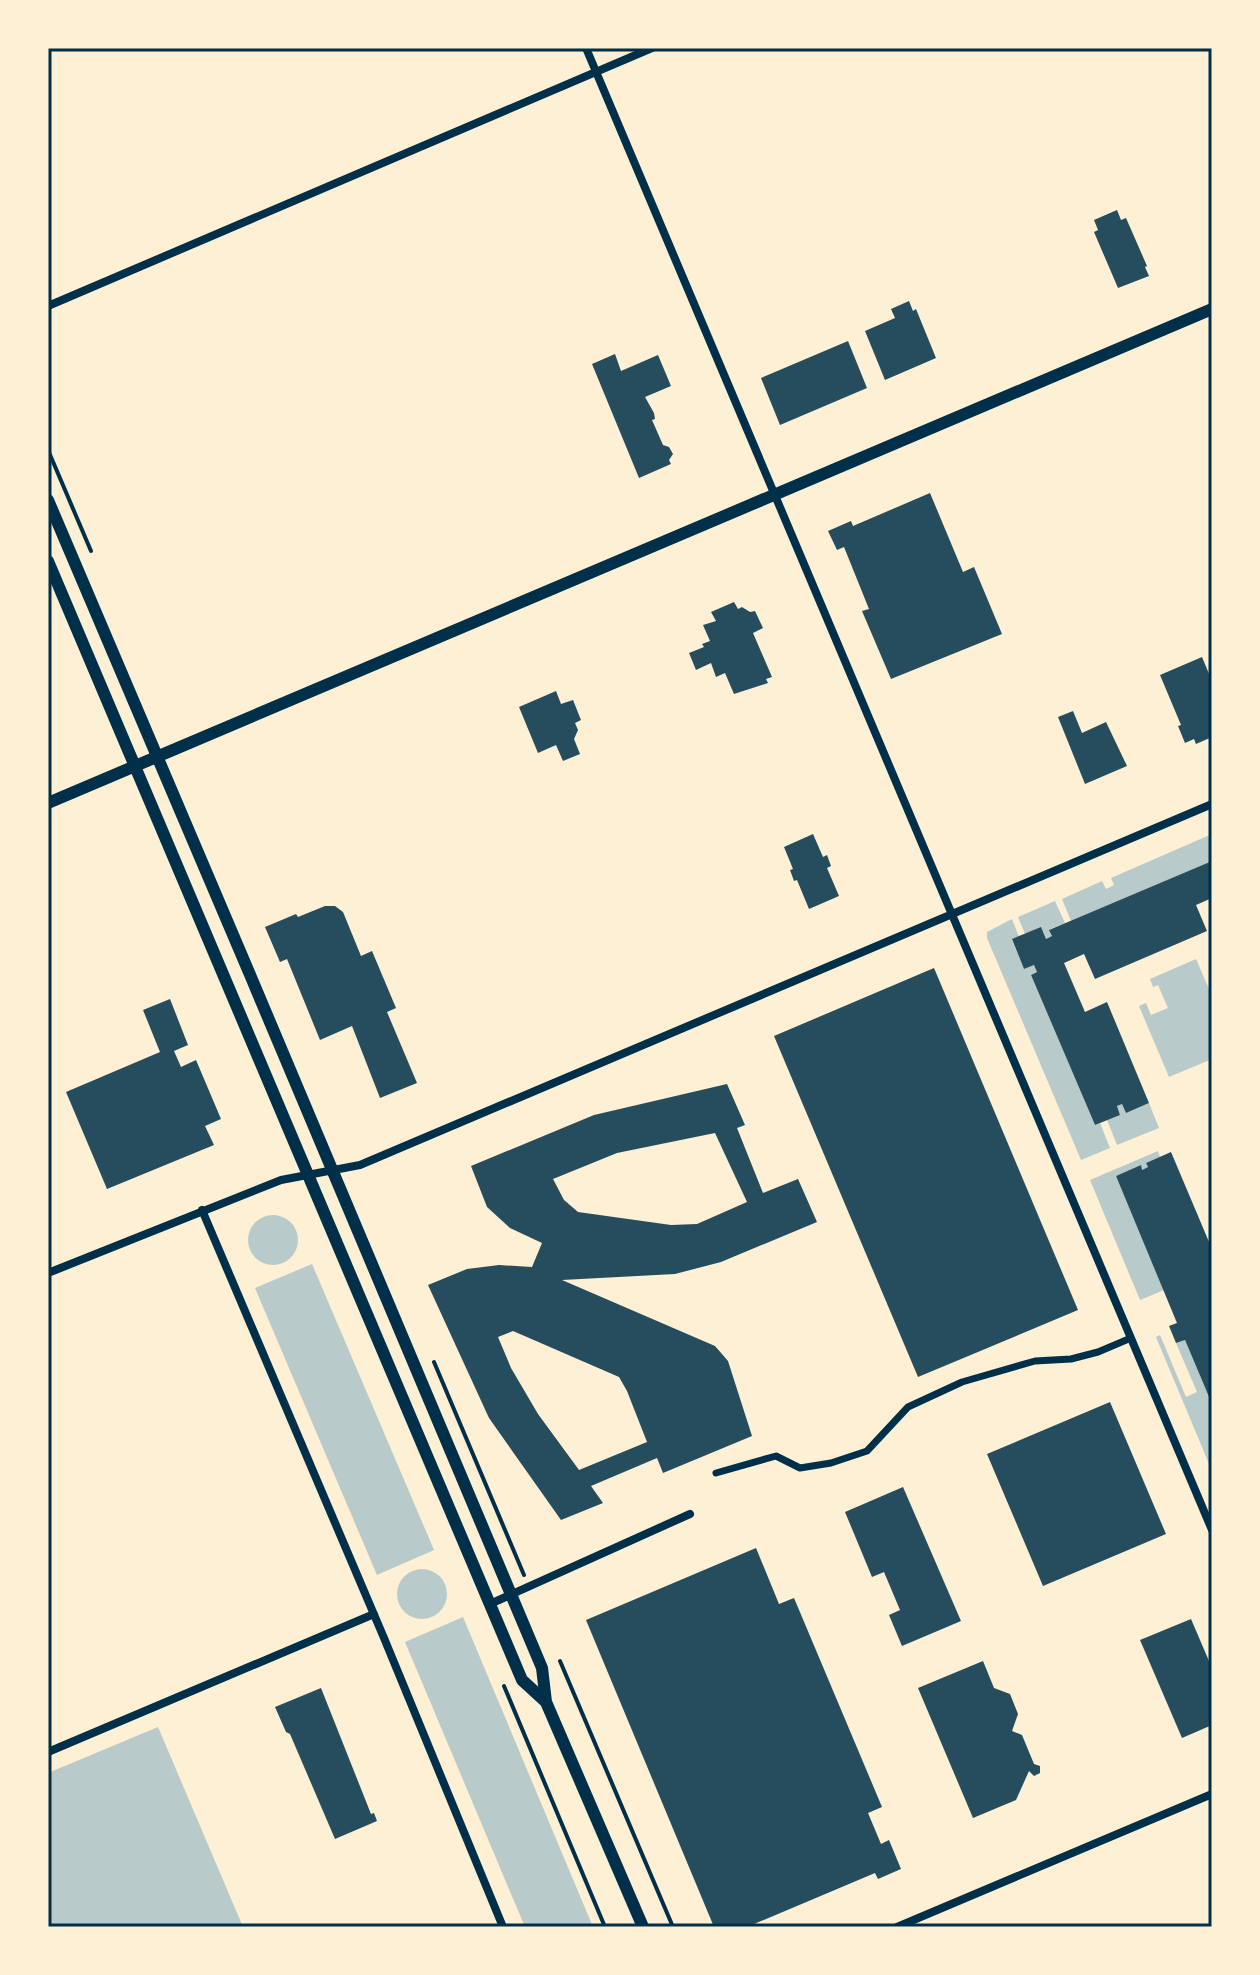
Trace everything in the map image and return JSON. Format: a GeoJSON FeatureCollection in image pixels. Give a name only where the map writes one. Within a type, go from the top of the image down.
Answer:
{"type":"FeatureCollection","features":[{"type":"Feature","properties":{"kind":"street"},"geometry":{"type":"LineString","coordinates":[[586,48],[1212,1530]]}},
{"type":"Feature","properties":{"kind":"street"},"geometry":{"type":"LineString","coordinates":[[48,306],[652,48]]}},
{"type":"Feature","properties":{"kind":"street"},"geometry":{"type":"LineString","coordinates":[[48,803],[1212,309]]}},
{"type":"Feature","properties":{"kind":"street"},"geometry":{"type":"LineString","coordinates":[[48,500],[159,756],[542,1668],[546,1702],[643,1927]]}},
{"type":"Feature","properties":{"kind":"street"},"geometry":{"type":"LineString","coordinates":[[48,561],[522,1680],[546,1702]]}},
{"type":"Feature","properties":{"kind":"street"},"geometry":{"type":"LineString","coordinates":[[48,1273],[281,1180],[369,1162],[1212,804]]}},
{"type":"Feature","properties":{"kind":"street"},"geometry":{"type":"LineString","coordinates":[[202,1210],[503,1927]]}},
{"type":"Feature","properties":{"kind":"street"},"geometry":{"type":"LineString","coordinates":[[716,1473],[776,1456],[800,1468],[831,1463],[867,1451],[908,1407],[962,1382],[1035,1361],[1071,1359],[1098,1352],[1131,1338]]}},
{"type":"Feature","properties":{"kind":"street"},"geometry":{"type":"LineString","coordinates":[[490,1604],[690,1514]]}},
{"type":"Feature","properties":{"kind":"street"},"geometry":{"type":"LineString","coordinates":[[48,1752],[374,1614]]}},
{"type":"Feature","properties":{"kind":"street"},"geometry":{"type":"LineString","coordinates":[[897,1927],[1212,1794]]}},
{"type":"Feature","properties":{"kind":"path"},"geometry":{"type":"LineString","coordinates":[[48,450],[96,562]]}},
{"type":"Feature","properties":{"kind":"path"},"geometry":{"type":"LineString","coordinates":[[431,1355],[518,1561]]}},
{"type":"Feature","properties":{"kind":"path"},"geometry":{"type":"LineString","coordinates":[[557,1654],[673,1927]]}},
{"type":"Feature","properties":{"kind":"path"},"geometry":{"type":"LineString","coordinates":[[591,1895],[605,1927]]}},
{"type":"Feature","properties":{"kind":"shaded area"},"geometry":{"type":"Polygon","coordinates":[[[1212,834],[1212,861],[1071,921],[1062,899],[1102,881],[1106,889],[1114,885],[1111,878],[1212,834]]]}},
{"type":"Feature","properties":{"kind":"shaded area"},"geometry":{"type":"Polygon","coordinates":[[[1055,901],[1065,923],[1050,929],[1052,936],[1046,939],[1041,928],[1025,934],[1018,917],[1055,901]]]}},
{"type":"Feature","properties":{"kind":"shaded area"},"geometry":{"type":"Polygon","coordinates":[[[1012,919],[1019,937],[1012,940],[1024,969],[1034,965],[1037,972],[1031,975],[1095,1125],[1100,1123],[1110,1148],[1081,1160],[987,938],[987,932],[1012,919]]]}},
{"type":"Feature","properties":{"kind":"shaded area"},"geometry":{"type":"Polygon","coordinates":[[[1196,959],[1212,996],[1212,1059],[1169,1077],[1139,1006],[1146,1003],[1151,1015],[1168,1008],[1158,985],[1153,987],[1150,979],[1196,959]]]}},
{"type":"Feature","properties":{"kind":"shaded area"},"geometry":{"type":"Polygon","coordinates":[[[1149,1103],[1159,1128],[1117,1145],[1107,1120],[1120,1115],[1117,1106],[1122,1104],[1126,1113],[1149,1103]]]}},
{"type":"Feature","properties":{"kind":"shaded area"},"geometry":{"type":"Polygon","coordinates":[[[1158,1151],[1160,1157],[1146,1163],[1148,1167],[1142,1170],[1140,1166],[1116,1176],[1164,1290],[1140,1300],[1090,1180],[1158,1151]]]}},
{"type":"Feature","properties":{"kind":"shaded area"},"geometry":{"type":"Polygon","coordinates":[[[273,1215],[291,1222],[298,1240],[291,1258],[273,1265],[255,1258],[248,1240],[255,1222],[273,1215]]]}},
{"type":"Feature","properties":{"kind":"shaded area"},"geometry":{"type":"Polygon","coordinates":[[[312,1264],[434,1550],[377,1575],[255,1288],[312,1264]]]}},
{"type":"Feature","properties":{"kind":"shaded area"},"geometry":{"type":"Polygon","coordinates":[[[1160,1335],[1186,1397],[1197,1392],[1176,1343],[1185,1340],[1212,1404],[1212,1471],[1156,1337],[1160,1335]]]}},
{"type":"Feature","properties":{"kind":"shaded area"},"geometry":{"type":"Polygon","coordinates":[[[422,1569],[440,1576],[447,1594],[440,1612],[422,1619],[404,1612],[397,1594],[404,1576],[422,1569]]]}},
{"type":"Feature","properties":{"kind":"shaded area"},"geometry":{"type":"Polygon","coordinates":[[[463,1617],[593,1927],[525,1927],[405,1642],[463,1617]]]}},
{"type":"Feature","properties":{"kind":"shaded area"},"geometry":{"type":"Polygon","coordinates":[[[158,1727],[243,1927],[48,1927],[48,1773],[158,1727]]]}},
{"type":"Feature","properties":{"kind":"building"},"geometry":{"type":"Polygon","coordinates":[[[1117,210],[1121,220],[1126,218],[1149,276],[1118,288],[1094,232],[1098,230],[1094,220],[1117,210]]]}},
{"type":"Feature","properties":{"kind":"building"},"geometry":{"type":"Polygon","coordinates":[[[909,301],[913,311],[916,309],[936,358],[885,380],[865,331],[895,318],[891,309],[909,301]]]}},
{"type":"Feature","properties":{"kind":"building"},"geometry":{"type":"Polygon","coordinates":[[[848,341],[867,388],[780,425],[761,378],[848,341]]]}},
{"type":"Feature","properties":{"kind":"building"},"geometry":{"type":"Polygon","coordinates":[[[615,354],[621,371],[658,355],[671,386],[645,397],[654,413],[655,419],[652,420],[663,445],[669,447],[673,454],[669,460],[671,464],[639,478],[592,364],[615,354]]]}},
{"type":"Feature","properties":{"kind":"building"},"geometry":{"type":"Polygon","coordinates":[[[930,493],[963,572],[974,567],[1002,634],[891,679],[862,611],[869,609],[844,547],[837,550],[828,531],[851,521],[853,526],[930,493]]]}},
{"type":"Feature","properties":{"kind":"building"},"geometry":{"type":"Polygon","coordinates":[[[734,602],[738,609],[742,607],[750,612],[755,611],[763,628],[753,633],[772,677],[766,679],[768,683],[734,694],[725,673],[716,677],[711,663],[696,670],[689,653],[710,641],[703,625],[716,621],[711,612],[734,602]]]}},
{"type":"Feature","properties":{"kind":"building"},"geometry":{"type":"Polygon","coordinates":[[[1202,657],[1212,681],[1212,737],[1196,744],[1194,739],[1185,743],[1178,726],[1181,725],[1160,675],[1202,657]]]}},
{"type":"Feature","properties":{"kind":"building"},"geometry":{"type":"Polygon","coordinates":[[[556,691],[561,704],[573,700],[581,720],[575,723],[578,730],[574,739],[580,754],[563,761],[556,745],[538,753],[519,707],[556,691]]]}},
{"type":"Feature","properties":{"kind":"building"},"geometry":{"type":"Polygon","coordinates":[[[1073,711],[1082,733],[1106,722],[1127,766],[1085,784],[1058,717],[1073,711]]]}},
{"type":"Feature","properties":{"kind":"building"},"geometry":{"type":"Polygon","coordinates":[[[813,834],[823,857],[827,855],[831,866],[827,868],[839,896],[809,909],[797,880],[794,881],[790,870],[793,869],[784,847],[813,834]]]}},
{"type":"Feature","properties":{"kind":"building"},"geometry":{"type":"Polygon","coordinates":[[[1212,861],[1212,898],[1196,905],[1207,931],[1095,979],[1084,954],[1064,963],[1085,1012],[1107,1002],[1149,1103],[1126,1113],[1122,1104],[1117,1106],[1120,1115],[1095,1125],[1031,975],[1037,972],[1034,965],[1024,969],[1012,939],[1041,927],[1046,939],[1052,936],[1049,930],[1212,861]]]}},
{"type":"Feature","properties":{"kind":"building"},"geometry":{"type":"Polygon","coordinates":[[[325,906],[335,906],[343,912],[361,956],[372,951],[396,1008],[387,1012],[417,1083],[380,1098],[352,1026],[320,1040],[287,959],[280,962],[265,927],[325,906]]]}},
{"type":"Feature","properties":{"kind":"building"},"geometry":{"type":"Polygon","coordinates":[[[934,968],[1078,1310],[918,1377],[774,1036],[934,968]]]}},
{"type":"Feature","properties":{"kind":"building"},"geometry":{"type":"Polygon","coordinates":[[[170,999],[188,1045],[174,1051],[181,1067],[196,1060],[221,1119],[205,1126],[214,1145],[107,1189],[66,1092],[160,1052],[143,1010],[170,999]]]}},
{"type":"Feature","properties":{"kind":"building"},"geometry":{"type":"Polygon","coordinates":[[[727,1084],[745,1125],[737,1128],[763,1193],[798,1179],[817,1222],[721,1262],[675,1274],[562,1280],[715,1346],[728,1361],[752,1436],[663,1473],[657,1458],[591,1486],[603,1503],[561,1520],[489,1418],[428,1285],[467,1269],[499,1265],[532,1267],[542,1243],[510,1228],[487,1207],[471,1166],[594,1115],[727,1084]],[[715,1133],[617,1153],[553,1179],[564,1200],[578,1212],[671,1225],[697,1224],[747,1202],[715,1133]],[[513,1331],[498,1337],[511,1368],[538,1414],[579,1470],[647,1442],[619,1377],[513,1331]]]}},
{"type":"Feature","properties":{"kind":"building"},"geometry":{"type":"Polygon","coordinates":[[[1171,1152],[1212,1249],[1212,1404],[1185,1340],[1176,1343],[1169,1326],[1177,1323],[1116,1176],[1141,1165],[1142,1170],[1148,1167],[1146,1163],[1171,1152]]]}},
{"type":"Feature","properties":{"kind":"building"},"geometry":{"type":"Polygon","coordinates":[[[1110,1402],[1166,1534],[1043,1586],[987,1454],[1110,1402]]]}},
{"type":"Feature","properties":{"kind":"building"},"geometry":{"type":"Polygon","coordinates":[[[903,1487],[961,1621],[902,1646],[889,1615],[900,1610],[884,1572],[872,1577],[845,1512],[903,1487]]]}},
{"type":"Feature","properties":{"kind":"building"},"geometry":{"type":"Polygon","coordinates":[[[756,1548],[779,1604],[794,1598],[882,1807],[868,1813],[881,1844],[889,1840],[901,1869],[878,1879],[875,1873],[747,1927],[714,1927],[586,1620],[756,1548]]]}},
{"type":"Feature","properties":{"kind":"building"},"geometry":{"type":"Polygon","coordinates":[[[1191,1619],[1212,1668],[1212,1725],[1182,1738],[1140,1640],[1191,1619]]]}},
{"type":"Feature","properties":{"kind":"building"},"geometry":{"type":"Polygon","coordinates":[[[983,1661],[994,1688],[1010,1694],[1018,1714],[1012,1731],[1022,1735],[1034,1764],[1040,1766],[1040,1773],[1034,1776],[1029,1771],[1016,1800],[973,1818],[918,1688],[983,1661]]]}},
{"type":"Feature","properties":{"kind":"building"},"geometry":{"type":"Polygon","coordinates":[[[321,1688],[371,1814],[374,1813],[377,1821],[335,1839],[290,1734],[286,1732],[275,1707],[321,1688]]]}}]}
